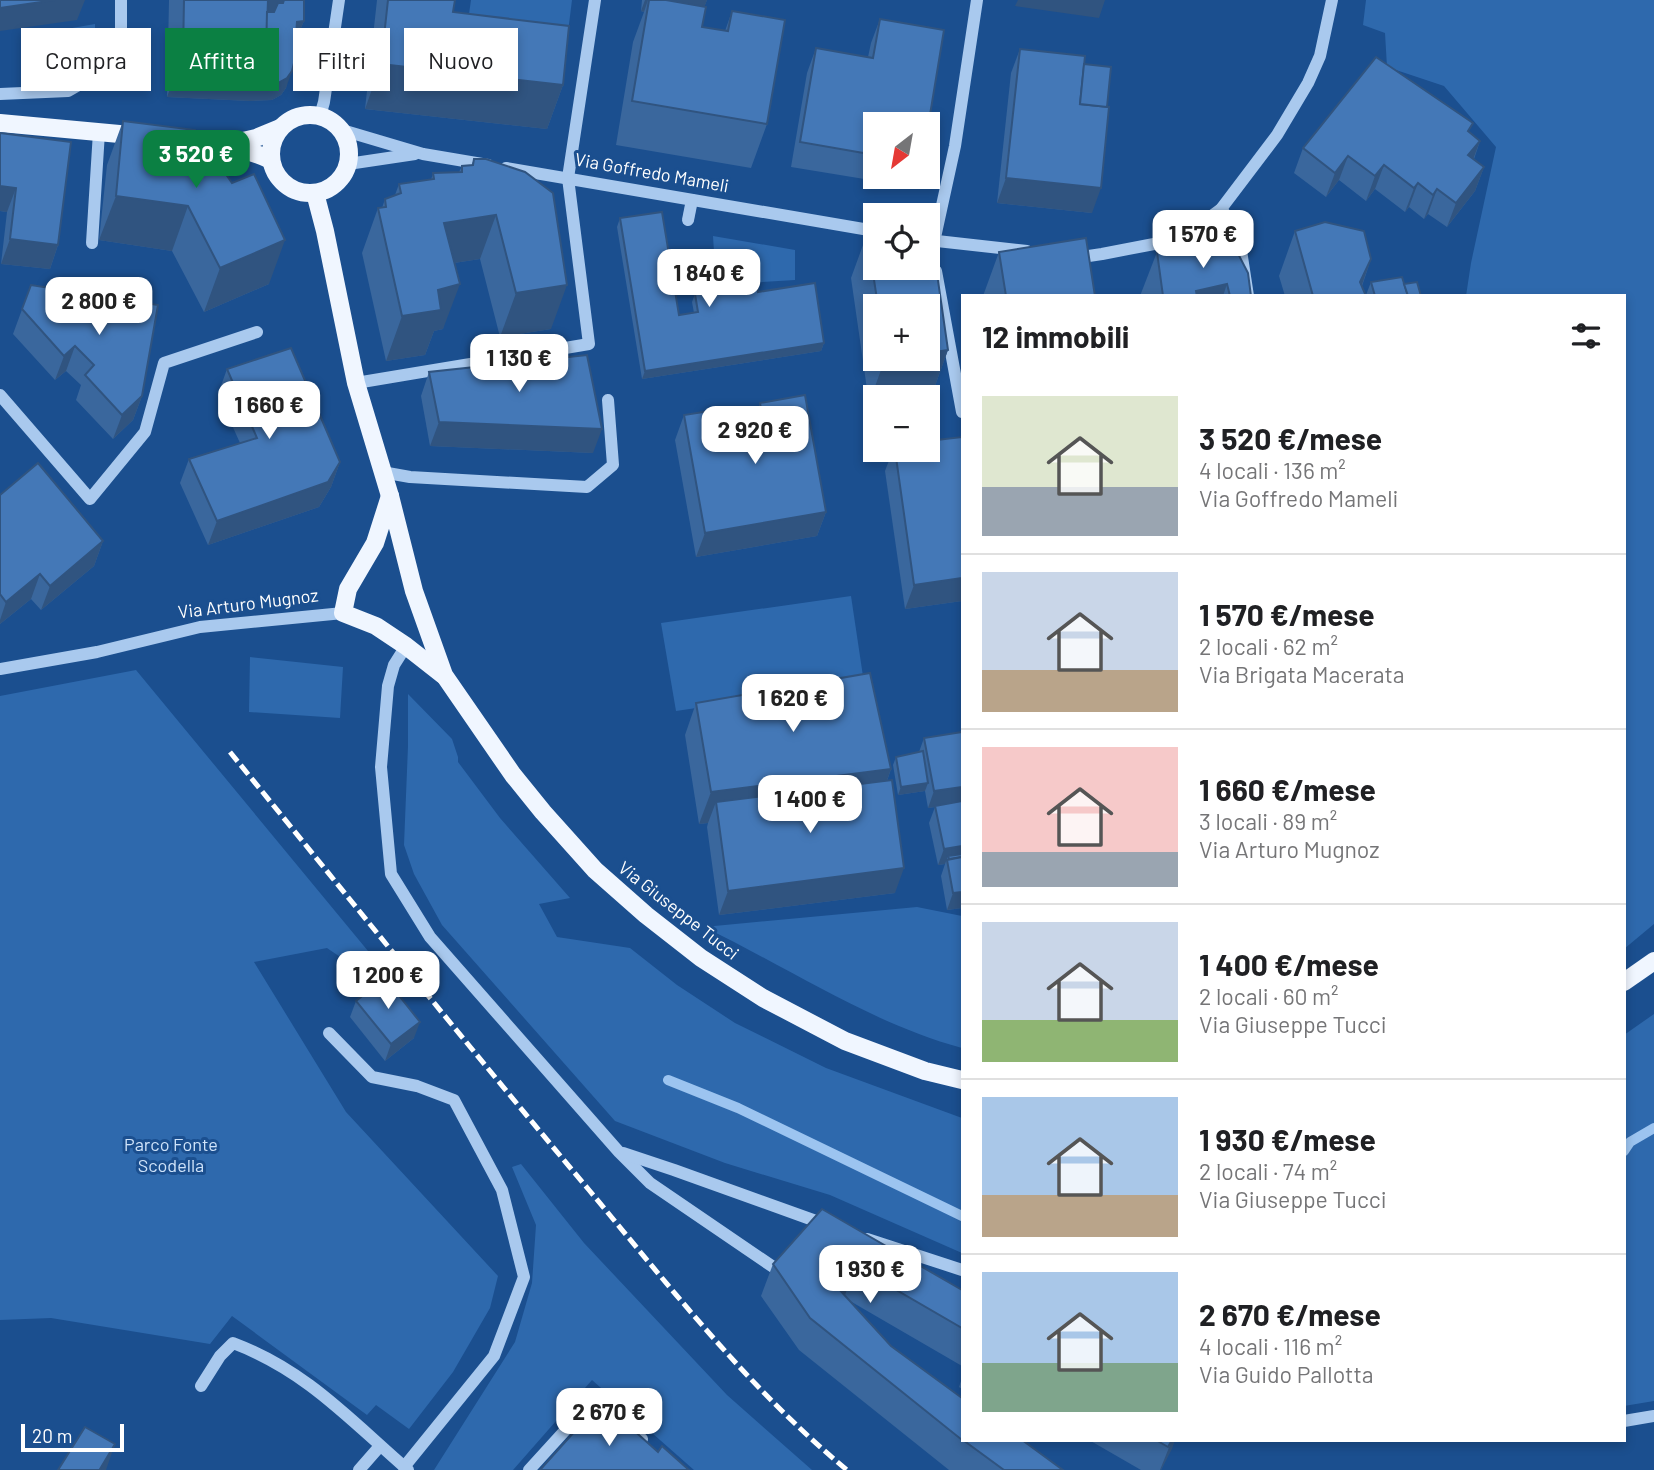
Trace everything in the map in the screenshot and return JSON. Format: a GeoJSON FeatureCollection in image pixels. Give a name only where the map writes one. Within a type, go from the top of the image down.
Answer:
{"type":"FeatureCollection","features":[{"type":"Feature","properties":{"kind":"main road"},"geometry":{"type":"LineString","coordinates":[[300,116],[320,116],[329,119],[342,130],[349,149],[348,164],[335,185],[315,193],[299,192],[286,186],[274,170],[271,160],[272,142],[286,122],[300,116]]}},
{"type":"Feature","properties":{"kind":"main road"},"geometry":{"type":"LineString","coordinates":[[0,123],[226,144],[255,152],[271,160]]}},
{"type":"Feature","properties":{"kind":"main road"},"geometry":{"type":"LineString","coordinates":[[226,144],[256,138],[280,128]]}},
{"type":"Feature","properties":{"kind":"main road"},"geometry":{"type":"LineString","coordinates":[[315,193],[356,383],[390,496],[414,591],[444,675]]}},
{"type":"Feature","properties":{"kind":"main road"},"geometry":{"type":"LineString","coordinates":[[344,613],[348,589],[375,543],[390,496]]}},
{"type":"Feature","properties":{"kind":"main road","name":"Via Arturo Mugnoz"},"geometry":{"type":"LineString","coordinates":[[344,613],[376,626],[444,675]]}},
{"type":"Feature","properties":{"kind":"main road","name":"Via Giuseppe Tucci"},"geometry":{"type":"LineString","coordinates":[[444,675],[513,775],[543,813],[595,870],[646,915],[701,958],[763,998],[845,1041],[925,1071],[961,1080]]}},
{"type":"Feature","properties":{"kind":"main road"},"geometry":{"type":"LineString","coordinates":[[1626,981],[1654,961]]}},
{"type":"Feature","properties":{"kind":"street"},"geometry":{"type":"LineString","coordinates":[[0,94],[68,91],[103,71],[121,45],[121,0]]}},
{"type":"Feature","properties":{"kind":"street"},"geometry":{"type":"LineString","coordinates":[[320,116],[339,0]]}},
{"type":"Feature","properties":{"kind":"street"},"geometry":{"type":"LineString","coordinates":[[356,383],[589,344],[568,178],[595,0]]}},
{"type":"Feature","properties":{"kind":"street"},"geometry":{"type":"LineString","coordinates":[[940,205],[955,146],[976,0]]}},
{"type":"Feature","properties":{"kind":"street"},"geometry":{"type":"LineString","coordinates":[[940,242],[1049,253],[1084,263],[1191,231],[1221,209],[1277,135],[1320,57],[1332,0]]}},
{"type":"Feature","properties":{"kind":"street","name":"Via Goffredo Mameli"},"geometry":{"type":"LineString","coordinates":[[342,130],[422,153],[863,229]]}},
{"type":"Feature","properties":{"kind":"street"},"geometry":{"type":"LineString","coordinates":[[92,243],[99,132]]}},
{"type":"Feature","properties":{"kind":"street","name":"Via Goffredo Mameli"},"geometry":{"type":"LineString","coordinates":[[348,164],[422,153]]}},
{"type":"Feature","properties":{"kind":"street"},"geometry":{"type":"LineString","coordinates":[[688,220],[692,200]]}},
{"type":"Feature","properties":{"kind":"street"},"geometry":{"type":"LineString","coordinates":[[1221,209],[1238,231],[1248,294]]}},
{"type":"Feature","properties":{"kind":"street"},"geometry":{"type":"LineString","coordinates":[[937,280],[961,407]]}},
{"type":"Feature","properties":{"kind":"street"},"geometry":{"type":"LineString","coordinates":[[0,394],[90,499],[145,432],[164,363],[257,332]]}},
{"type":"Feature","properties":{"kind":"street"},"geometry":{"type":"LineString","coordinates":[[382,472],[410,477],[587,487],[612,465],[608,400]]}},
{"type":"Feature","properties":{"kind":"street","name":"Via Arturo Mugnoz"},"geometry":{"type":"LineString","coordinates":[[0,669],[97,652],[200,627],[344,613]]}},
{"type":"Feature","properties":{"kind":"street"},"geometry":{"type":"LineString","coordinates":[[406,646],[394,665],[388,686],[381,767],[391,874],[430,937],[619,1152],[650,1182],[782,1273]]}},
{"type":"Feature","properties":{"kind":"street"},"geometry":{"type":"LineString","coordinates":[[201,1386],[220,1356],[233,1343],[257,1352],[328,1398],[406,1468],[494,1356],[524,1277],[502,1190],[454,1100],[417,1086],[372,1077],[329,1032]]}},
{"type":"Feature","properties":{"kind":"street"},"geometry":{"type":"LineString","coordinates":[[619,1152],[844,1231],[961,1269]]}},
{"type":"Feature","properties":{"kind":"street"},"geometry":{"type":"LineString","coordinates":[[529,1470],[580,1415],[630,1429],[648,1445]]}},
{"type":"Feature","properties":{"kind":"street"},"geometry":{"type":"LineString","coordinates":[[1626,1421],[1654,1416]]}},
{"type":"Feature","properties":{"kind":"street"},"geometry":{"type":"LineString","coordinates":[[359,1470],[380,1446]]}},
{"type":"Feature","properties":{"kind":"green space"},"geometry":{"type":"Polygon","coordinates":[[[471,0],[572,0],[566,48],[518,42],[518,28],[467,28],[471,0]]]}},
{"type":"Feature","properties":{"kind":"green space"},"geometry":{"type":"Polygon","coordinates":[[[1366,0],[1654,0],[1654,924],[1626,947],[1626,294],[1466,294],[1496,147],[1444,86],[1387,67],[1385,33],[1363,25],[1366,0]]]}},
{"type":"Feature","properties":{"kind":"green space"},"geometry":{"type":"Polygon","coordinates":[[[95,24],[95,28],[72,28],[95,24]]]}},
{"type":"Feature","properties":{"kind":"green space"},"geometry":{"type":"Polygon","coordinates":[[[713,236],[795,250],[795,280],[716,285],[713,236]]]}},
{"type":"Feature","properties":{"kind":"green space"},"geometry":{"type":"Polygon","coordinates":[[[851,596],[864,683],[676,711],[661,623],[851,596]]]}},
{"type":"Feature","properties":{"kind":"green space"},"geometry":{"type":"Polygon","coordinates":[[[250,657],[343,667],[340,718],[249,712],[250,657]]]}},
{"type":"Feature","properties":{"kind":"green space","name":"Parco Fonte Scodella"},"geometry":{"type":"Polygon","coordinates":[[[136,670],[368,951],[349,963],[327,948],[254,962],[346,1112],[498,1276],[490,1308],[453,1372],[409,1429],[376,1405],[367,1415],[232,1316],[210,1344],[51,1318],[0,1320],[0,696],[136,670]]]}},
{"type":"Feature","properties":{"kind":"green space"},"geometry":{"type":"Polygon","coordinates":[[[408,694],[452,739],[458,762],[500,818],[570,898],[539,904],[557,937],[630,948],[677,985],[735,1023],[826,1068],[961,1118],[961,1253],[830,1195],[725,1163],[615,1121],[442,925],[414,874],[404,845],[408,694]]]}},
{"type":"Feature","properties":{"kind":"green space"},"geometry":{"type":"Polygon","coordinates":[[[917,907],[961,916],[961,1048],[862,1010],[704,927],[917,907]]]}},
{"type":"Feature","properties":{"kind":"green space"},"geometry":{"type":"Polygon","coordinates":[[[1654,1014],[1654,1401],[1626,1406],[1626,1034],[1654,1014]]]}},
{"type":"Feature","properties":{"kind":"green space"},"geometry":{"type":"Polygon","coordinates":[[[521,1164],[584,1243],[727,1395],[812,1470],[694,1470],[592,1380],[513,1470],[434,1470],[515,1342],[532,1283],[536,1225],[512,1167],[521,1164]]]}},
{"type":"Feature","properties":{"kind":"building"},"geometry":{"type":"Polygon","coordinates":[[[0,0],[55,0],[0,8],[0,0]]]}},
{"type":"Feature","properties":{"kind":"building"},"geometry":{"type":"Polygon","coordinates":[[[184,0],[268,0],[267,28],[183,28],[184,0]]]}},
{"type":"Feature","properties":{"kind":"building"},"geometry":{"type":"Polygon","coordinates":[[[284,0],[304,0],[304,21],[297,22],[297,28],[293,28],[292,71],[279,82],[279,28],[267,28],[267,12],[274,12],[278,3],[283,3],[284,0]]]}},
{"type":"Feature","properties":{"kind":"building"},"geometry":{"type":"Polygon","coordinates":[[[388,0],[455,0],[453,12],[569,26],[563,85],[518,80],[518,28],[404,28],[404,67],[390,65],[390,28],[385,28],[388,0]]]}},
{"type":"Feature","properties":{"kind":"building"},"geometry":{"type":"Polygon","coordinates":[[[649,0],[706,7],[702,27],[728,31],[732,11],[785,20],[767,124],[632,101],[649,0]]]}},
{"type":"Feature","properties":{"kind":"building"},"geometry":{"type":"Polygon","coordinates":[[[880,19],[944,30],[930,112],[863,112],[863,153],[800,142],[816,48],[873,58],[880,19]]]}},
{"type":"Feature","properties":{"kind":"building"},"geometry":{"type":"Polygon","coordinates":[[[1020,49],[1085,56],[1080,104],[1109,107],[1101,188],[1006,178],[1020,49]]]}},
{"type":"Feature","properties":{"kind":"building"},"geometry":{"type":"Polygon","coordinates":[[[1376,57],[1473,123],[1468,131],[1480,141],[1468,155],[1484,167],[1456,203],[1437,189],[1433,195],[1418,183],[1414,188],[1384,165],[1375,176],[1348,156],[1335,173],[1303,148],[1376,57]]]}},
{"type":"Feature","properties":{"kind":"building"},"geometry":{"type":"Polygon","coordinates":[[[1084,64],[1111,67],[1107,107],[1080,104],[1084,64]]]}},
{"type":"Feature","properties":{"kind":"building"},"geometry":{"type":"Polygon","coordinates":[[[123,121],[195,130],[192,161],[209,161],[223,170],[232,183],[254,174],[285,240],[220,268],[188,206],[116,196],[123,121]]]}},
{"type":"Feature","properties":{"kind":"building"},"geometry":{"type":"Polygon","coordinates":[[[0,133],[71,142],[58,245],[10,239],[16,188],[0,186],[0,133]]]}},
{"type":"Feature","properties":{"kind":"building"},"geometry":{"type":"Polygon","coordinates":[[[474,159],[486,159],[525,172],[553,193],[567,285],[516,293],[496,215],[444,223],[460,284],[438,290],[441,310],[402,316],[378,208],[386,207],[385,199],[401,193],[399,184],[434,179],[433,173],[462,172],[462,166],[473,165],[474,159]]]}},
{"type":"Feature","properties":{"kind":"building"},"geometry":{"type":"Polygon","coordinates":[[[662,212],[679,315],[698,312],[695,294],[757,284],[758,292],[815,283],[824,343],[645,371],[620,218],[662,212]]]}},
{"type":"Feature","properties":{"kind":"building"},"geometry":{"type":"Polygon","coordinates":[[[1325,222],[1364,231],[1371,259],[1360,282],[1365,294],[1312,294],[1295,231],[1325,222]]]}},
{"type":"Feature","properties":{"kind":"building"},"geometry":{"type":"Polygon","coordinates":[[[1086,238],[1095,294],[1006,294],[999,252],[1086,238]]]}},
{"type":"Feature","properties":{"kind":"building"},"geometry":{"type":"Polygon","coordinates":[[[1231,240],[1248,273],[1251,294],[1230,294],[1227,284],[1196,291],[1197,294],[1163,294],[1157,252],[1231,240]]]}},
{"type":"Feature","properties":{"kind":"building"},"geometry":{"type":"Polygon","coordinates":[[[1402,277],[1407,294],[1374,294],[1371,282],[1402,277]]]}},
{"type":"Feature","properties":{"kind":"building"},"geometry":{"type":"Polygon","coordinates":[[[874,280],[938,280],[940,294],[876,294],[874,280]]]}},
{"type":"Feature","properties":{"kind":"building"},"geometry":{"type":"Polygon","coordinates":[[[1417,282],[1420,294],[1407,294],[1404,284],[1417,282]]]}},
{"type":"Feature","properties":{"kind":"building"},"geometry":{"type":"Polygon","coordinates":[[[31,285],[158,305],[142,396],[122,415],[85,375],[94,365],[75,346],[64,356],[22,309],[31,285]]]}},
{"type":"Feature","properties":{"kind":"building"},"geometry":{"type":"Polygon","coordinates":[[[940,294],[948,350],[940,351],[940,294]]]}},
{"type":"Feature","properties":{"kind":"building"},"geometry":{"type":"Polygon","coordinates":[[[291,348],[340,462],[328,482],[217,521],[189,459],[257,438],[227,369],[291,348]]]}},
{"type":"Feature","properties":{"kind":"building"},"geometry":{"type":"Polygon","coordinates":[[[587,355],[602,429],[439,422],[429,372],[587,355]]]}},
{"type":"Feature","properties":{"kind":"building"},"geometry":{"type":"Polygon","coordinates":[[[805,395],[826,512],[705,533],[684,415],[735,407],[739,432],[764,427],[760,403],[805,395]]]}},
{"type":"Feature","properties":{"kind":"building"},"geometry":{"type":"Polygon","coordinates":[[[961,437],[961,578],[914,585],[897,462],[940,462],[940,440],[961,437]]]}},
{"type":"Feature","properties":{"kind":"building"},"geometry":{"type":"Polygon","coordinates":[[[38,463],[103,541],[50,586],[40,574],[6,602],[0,594],[0,495],[38,463]]]}},
{"type":"Feature","properties":{"kind":"building"},"geometry":{"type":"Polygon","coordinates":[[[870,673],[891,769],[711,792],[696,703],[870,673]]]}},
{"type":"Feature","properties":{"kind":"building"},"geometry":{"type":"Polygon","coordinates":[[[961,732],[961,787],[934,791],[924,738],[961,732]]]}},
{"type":"Feature","properties":{"kind":"building"},"geometry":{"type":"Polygon","coordinates":[[[923,751],[928,783],[901,787],[896,757],[923,751]]]}},
{"type":"Feature","properties":{"kind":"building"},"geometry":{"type":"Polygon","coordinates":[[[892,780],[904,868],[728,891],[716,802],[892,780]]]}},
{"type":"Feature","properties":{"kind":"building"},"geometry":{"type":"Polygon","coordinates":[[[961,801],[961,846],[944,849],[935,806],[961,801]]]}},
{"type":"Feature","properties":{"kind":"building"},"geometry":{"type":"Polygon","coordinates":[[[961,854],[961,857],[949,859],[948,856],[961,854]]]}},
{"type":"Feature","properties":{"kind":"building"},"geometry":{"type":"Polygon","coordinates":[[[961,857],[961,892],[953,893],[947,860],[961,857]]]}},
{"type":"Feature","properties":{"kind":"building"},"geometry":{"type":"Polygon","coordinates":[[[385,978],[420,1022],[391,1044],[356,1001],[385,978]]]}},
{"type":"Feature","properties":{"kind":"building"},"geometry":{"type":"Polygon","coordinates":[[[822,1209],[961,1289],[961,1327],[855,1266],[837,1287],[891,1346],[961,1397],[961,1439],[810,1318],[773,1264],[822,1209]]]}},
{"type":"Feature","properties":{"kind":"building"},"geometry":{"type":"Polygon","coordinates":[[[602,1401],[622,1419],[617,1425],[626,1432],[630,1427],[658,1452],[662,1446],[689,1470],[540,1470],[602,1401]]]}},
{"type":"Feature","properties":{"kind":"building"},"geometry":{"type":"Polygon","coordinates":[[[85,1427],[115,1444],[101,1470],[58,1470],[85,1427]]]}},
{"type":"Feature","properties":{"kind":"building"},"geometry":{"type":"Polygon","coordinates":[[[966,1442],[1025,1442],[1063,1470],[1004,1470],[966,1442]]]}},
{"type":"Feature","properties":{"kind":"waterway"},"geometry":{"type":"LineString","coordinates":[[668,1080],[738,1108],[961,1216]]}},
{"type":"Feature","properties":{"kind":"waterway"},"geometry":{"type":"LineString","coordinates":[[1626,1148],[1630,1142],[1654,1128]]}},
{"type":"Feature","properties":{"kind":"railway"},"geometry":{"type":"LineString","coordinates":[[230,752],[680,1300],[777,1406],[847,1470]]}}]}
